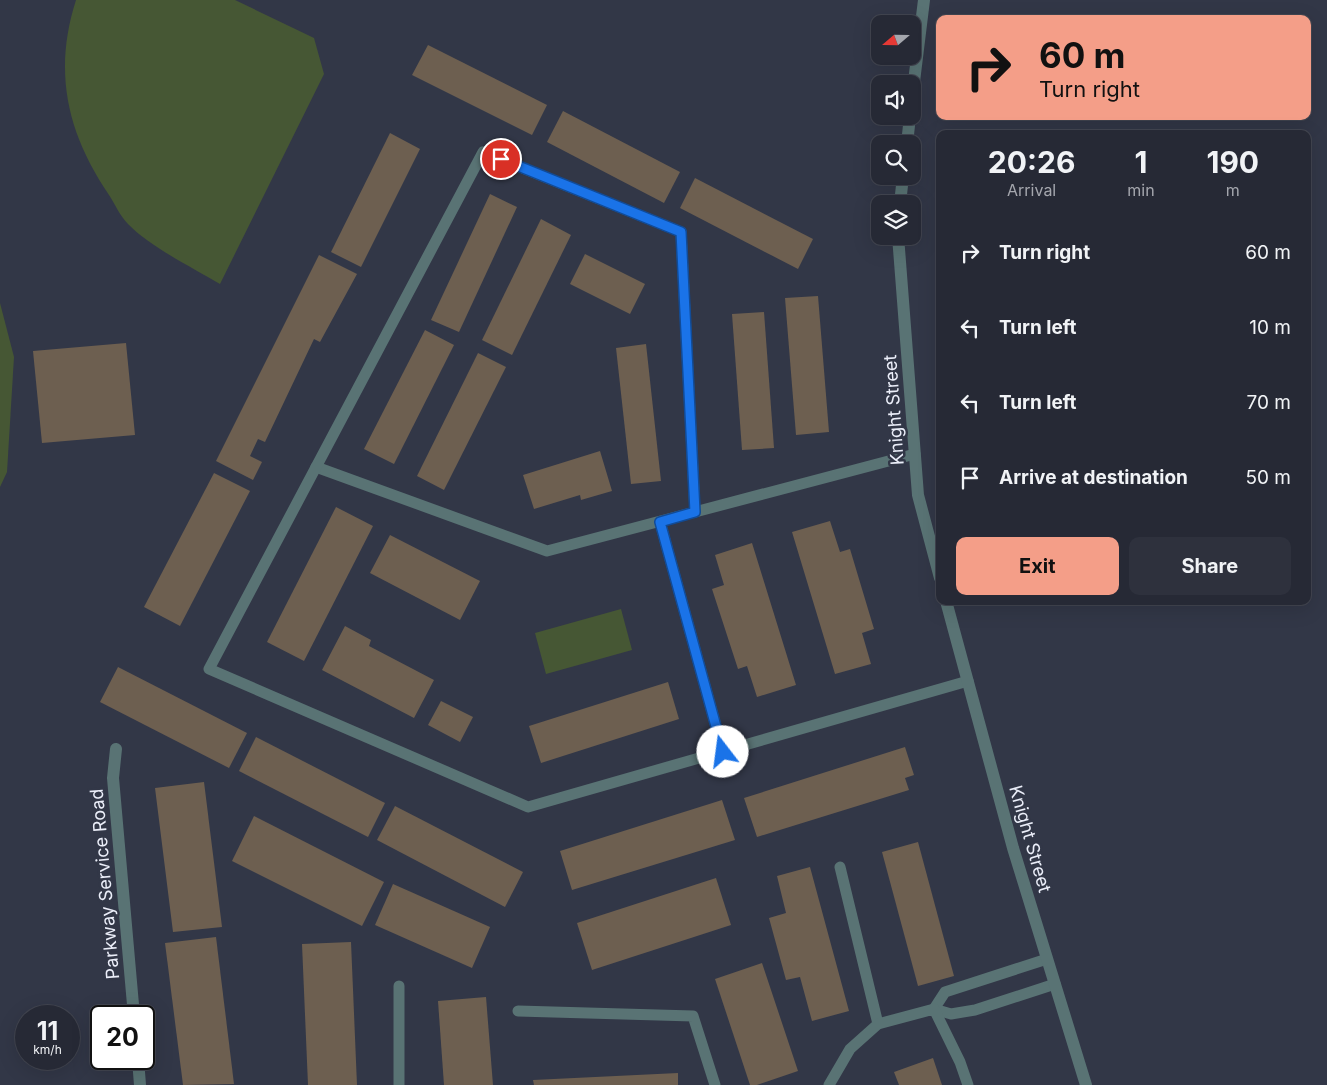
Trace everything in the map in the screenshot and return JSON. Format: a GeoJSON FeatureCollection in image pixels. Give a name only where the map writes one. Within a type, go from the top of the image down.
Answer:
{"type":"FeatureCollection","features":[{"type":"Feature","properties":{"kind":"street"},"geometry":{"type":"LineString","coordinates":[[915,75],[924,0]]}},
{"type":"Feature","properties":{"kind":"street","name":"Knight Street"},"geometry":{"type":"LineString","coordinates":[[899,245],[918,495],[936,563]]}},
{"type":"Feature","properties":{"kind":"street","name":"Knight Street"},"geometry":{"type":"LineString","coordinates":[[947,605],[1013,848],[1086,1085]]}},
{"type":"Feature","properties":{"kind":"street","name":"Parkway Service Road"},"geometry":{"type":"LineString","coordinates":[[116,749],[113,778],[133,1005]]}},
{"type":"Feature","properties":{"kind":"street"},"geometry":{"type":"LineString","coordinates":[[139,1070],[140,1085]]}},
{"type":"Feature","properties":{"kind":"lane"},"geometry":{"type":"LineString","coordinates":[[695,512],[681,232],[483,152],[209,669],[528,807],[968,681]]}},
{"type":"Feature","properties":{"kind":"lane"},"geometry":{"type":"LineString","coordinates":[[316,467],[547,551],[915,454]]}},
{"type":"Feature","properties":{"kind":"lane"},"geometry":{"type":"LineString","coordinates":[[660,522],[723,752]]}},
{"type":"Feature","properties":{"kind":"lane"},"geometry":{"type":"LineString","coordinates":[[840,867],[878,1024]]}},
{"type":"Feature","properties":{"kind":"lane"},"geometry":{"type":"LineString","coordinates":[[934,1009],[946,992],[1047,959]]}},
{"type":"Feature","properties":{"kind":"lane"},"geometry":{"type":"LineString","coordinates":[[830,1085],[850,1050],[878,1024],[934,1009],[951,1014],[975,1010],[1055,984]]}},
{"type":"Feature","properties":{"kind":"lane"},"geometry":{"type":"LineString","coordinates":[[398,1085],[399,986]]}},
{"type":"Feature","properties":{"kind":"lane"},"geometry":{"type":"LineString","coordinates":[[934,1009],[960,1062],[968,1085]]}},
{"type":"Feature","properties":{"kind":"lane"},"geometry":{"type":"LineString","coordinates":[[518,1010],[694,1016],[715,1085]]}},
{"type":"Feature","properties":{"kind":"green space"},"geometry":{"type":"Polygon","coordinates":[[[76,0],[235,0],[314,38],[324,74],[220,284],[147,240],[128,224],[95,172],[74,125],[65,77],[69,27],[76,0]]]}},
{"type":"Feature","properties":{"kind":"green space"},"geometry":{"type":"Polygon","coordinates":[[[0,303],[14,357],[7,472],[0,487],[0,303]]]}},
{"type":"Feature","properties":{"kind":"green space"},"geometry":{"type":"Polygon","coordinates":[[[621,609],[632,650],[546,674],[535,633],[621,609]]]}},
{"type":"Feature","properties":{"kind":"building"},"geometry":{"type":"Polygon","coordinates":[[[428,45],[547,105],[532,135],[412,75],[428,45]]]}},
{"type":"Feature","properties":{"kind":"building"},"geometry":{"type":"Polygon","coordinates":[[[563,111],[680,172],[664,203],[547,142],[563,111]]]}},
{"type":"Feature","properties":{"kind":"building"},"geometry":{"type":"Polygon","coordinates":[[[390,133],[420,149],[361,267],[331,252],[390,133]]]}},
{"type":"Feature","properties":{"kind":"building"},"geometry":{"type":"Polygon","coordinates":[[[695,178],[813,239],[798,269],[680,208],[695,178]]]}},
{"type":"Feature","properties":{"kind":"building"},"geometry":{"type":"Polygon","coordinates":[[[490,194],[517,207],[459,332],[431,320],[490,194]]]}},
{"type":"Feature","properties":{"kind":"building"},"geometry":{"type":"Polygon","coordinates":[[[541,219],[571,235],[512,355],[482,340],[541,219]]]}},
{"type":"Feature","properties":{"kind":"building"},"geometry":{"type":"Polygon","coordinates":[[[585,254],[645,284],[630,314],[570,284],[585,254]]]}},
{"type":"Feature","properties":{"kind":"building"},"geometry":{"type":"Polygon","coordinates":[[[319,255],[357,274],[320,342],[314,339],[265,442],[258,439],[250,456],[262,462],[253,480],[216,461],[319,255]]]}},
{"type":"Feature","properties":{"kind":"building"},"geometry":{"type":"Polygon","coordinates":[[[818,296],[829,432],[796,435],[785,298],[818,296]]]}},
{"type":"Feature","properties":{"kind":"building"},"geometry":{"type":"Polygon","coordinates":[[[764,312],[774,448],[742,450],[732,314],[764,312]]]}},
{"type":"Feature","properties":{"kind":"building"},"geometry":{"type":"Polygon","coordinates":[[[425,330],[454,345],[394,464],[364,449],[425,330]]]}},
{"type":"Feature","properties":{"kind":"building"},"geometry":{"type":"Polygon","coordinates":[[[126,343],[135,435],[42,443],[33,351],[126,343]]]}},
{"type":"Feature","properties":{"kind":"building"},"geometry":{"type":"Polygon","coordinates":[[[646,344],[661,481],[631,484],[616,348],[646,344]]]}},
{"type":"Feature","properties":{"kind":"building"},"geometry":{"type":"Polygon","coordinates":[[[478,353],[506,367],[444,490],[417,476],[478,353]]]}},
{"type":"Feature","properties":{"kind":"building"},"geometry":{"type":"Polygon","coordinates":[[[600,451],[612,491],[581,500],[580,495],[534,509],[523,475],[600,451]]]}},
{"type":"Feature","properties":{"kind":"building"},"geometry":{"type":"Polygon","coordinates":[[[214,473],[250,491],[180,626],[144,607],[214,473]]]}},
{"type":"Feature","properties":{"kind":"building"},"geometry":{"type":"Polygon","coordinates":[[[336,507],[373,526],[304,661],[267,642],[336,507]]]}},
{"type":"Feature","properties":{"kind":"building"},"geometry":{"type":"Polygon","coordinates":[[[830,521],[840,552],[850,549],[874,629],[862,633],[871,664],[835,674],[792,532],[830,521]]]}},
{"type":"Feature","properties":{"kind":"building"},"geometry":{"type":"Polygon","coordinates":[[[390,535],[480,581],[460,620],[370,573],[390,535]]]}},
{"type":"Feature","properties":{"kind":"building"},"geometry":{"type":"Polygon","coordinates":[[[752,543],[796,685],[757,697],[747,666],[738,669],[712,589],[724,585],[715,555],[752,543]]]}},
{"type":"Feature","properties":{"kind":"building"},"geometry":{"type":"Polygon","coordinates":[[[345,626],[371,640],[369,646],[434,680],[414,718],[322,670],[345,626]]]}},
{"type":"Feature","properties":{"kind":"building"},"geometry":{"type":"Polygon","coordinates":[[[118,667],[247,733],[229,768],[100,702],[118,667]]]}},
{"type":"Feature","properties":{"kind":"building"},"geometry":{"type":"Polygon","coordinates":[[[668,682],[679,719],[541,763],[529,726],[668,682]]]}},
{"type":"Feature","properties":{"kind":"building"},"geometry":{"type":"Polygon","coordinates":[[[441,701],[473,717],[460,742],[428,725],[441,701]]]}},
{"type":"Feature","properties":{"kind":"building"},"geometry":{"type":"Polygon","coordinates":[[[256,737],[385,803],[368,837],[239,771],[256,737]]]}},
{"type":"Feature","properties":{"kind":"building"},"geometry":{"type":"Polygon","coordinates":[[[905,747],[914,775],[905,778],[909,790],[757,837],[744,798],[905,747]]]}},
{"type":"Feature","properties":{"kind":"building"},"geometry":{"type":"Polygon","coordinates":[[[204,782],[222,927],[173,932],[155,788],[204,782]]]}},
{"type":"Feature","properties":{"kind":"building"},"geometry":{"type":"Polygon","coordinates":[[[722,800],[735,840],[572,890],[560,851],[722,800]]]}},
{"type":"Feature","properties":{"kind":"building"},"geometry":{"type":"Polygon","coordinates":[[[395,806],[523,872],[505,907],[377,840],[395,806]]]}},
{"type":"Feature","properties":{"kind":"building"},"geometry":{"type":"Polygon","coordinates":[[[254,816],[384,882],[362,926],[232,861],[254,816]]]}},
{"type":"Feature","properties":{"kind":"building"},"geometry":{"type":"Polygon","coordinates":[[[918,842],[954,976],[918,986],[882,852],[918,842]]]}},
{"type":"Feature","properties":{"kind":"building"},"geometry":{"type":"Polygon","coordinates":[[[810,867],[849,1011],[812,1021],[800,977],[786,980],[769,918],[786,913],[777,876],[810,867]]]}},
{"type":"Feature","properties":{"kind":"building"},"geometry":{"type":"Polygon","coordinates":[[[716,878],[731,925],[592,970],[577,923],[716,878]]]}},
{"type":"Feature","properties":{"kind":"building"},"geometry":{"type":"Polygon","coordinates":[[[393,884],[490,927],[472,968],[375,925],[393,884]]]}},
{"type":"Feature","properties":{"kind":"building"},"geometry":{"type":"Polygon","coordinates":[[[216,937],[234,1084],[183,1085],[165,943],[216,937]]]}},
{"type":"Feature","properties":{"kind":"building"},"geometry":{"type":"Polygon","coordinates":[[[351,942],[357,1085],[308,1085],[302,944],[351,942]]]}},
{"type":"Feature","properties":{"kind":"building"},"geometry":{"type":"Polygon","coordinates":[[[762,963],[798,1071],[757,1085],[750,1085],[715,979],[762,963]]]}},
{"type":"Feature","properties":{"kind":"building"},"geometry":{"type":"Polygon","coordinates":[[[486,997],[493,1085],[444,1085],[438,1001],[486,997]]]}},
{"type":"Feature","properties":{"kind":"building"},"geometry":{"type":"Polygon","coordinates":[[[933,1058],[942,1085],[899,1085],[894,1072],[933,1058]]]}},
{"type":"Feature","properties":{"kind":"building"},"geometry":{"type":"Polygon","coordinates":[[[678,1073],[678,1085],[534,1085],[533,1080],[678,1073]]]}},
{"type":"Feature","properties":{"kind":"route"},"geometry":{"type":"LineString","coordinates":[[501,159],[681,232],[695,512],[660,522],[723,752]]}}]}
